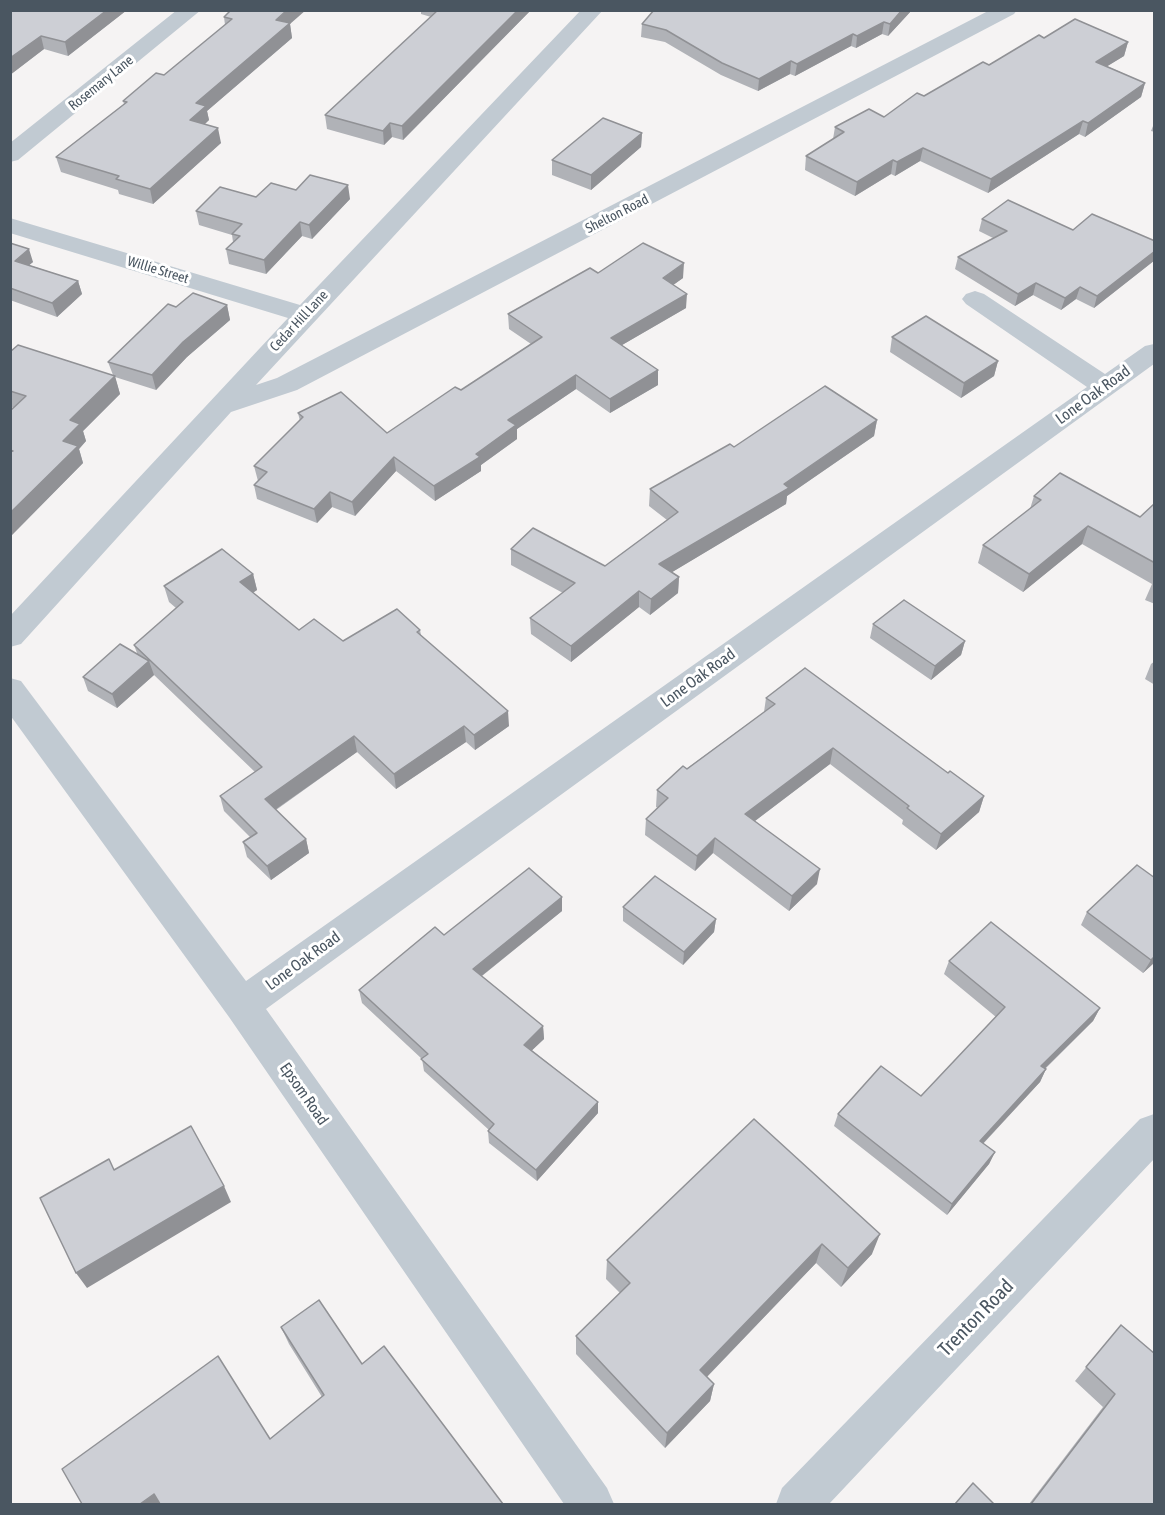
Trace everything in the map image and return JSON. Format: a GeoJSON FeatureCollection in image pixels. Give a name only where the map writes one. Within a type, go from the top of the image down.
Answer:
{"type":"FeatureCollection","features":[{"type":"Feature","properties":{"kind":"street","name":"Rosemary Lane"},"geometry":{"type":"LineString","coordinates":[[10,155],[192,10]]}},
{"type":"Feature","properties":{"kind":"street","name":"Cedar Hill Lane"},"geometry":{"type":"LineString","coordinates":[[10,636],[305,315],[593,10]]}},
{"type":"Feature","properties":{"kind":"street","name":"Shelton Road"},"geometry":{"type":"LineString","coordinates":[[222,406],[287,384],[1007,10]]}},
{"type":"Feature","properties":{"kind":"street","name":"Willie Street"},"geometry":{"type":"LineString","coordinates":[[10,225],[305,315]]}},
{"type":"Feature","properties":{"kind":"street"},"geometry":{"type":"LineString","coordinates":[[975,299],[1105,387]]}},
{"type":"Feature","properties":{"kind":"street","name":"Lone Oak Road"},"geometry":{"type":"LineString","coordinates":[[242,1005],[1155,352]]}},
{"type":"Feature","properties":{"kind":"street","name":"Epsom Road"},"geometry":{"type":"LineString","coordinates":[[10,690],[242,1005],[591,1504]]}},
{"type":"Feature","properties":{"kind":"street","name":"Trenton Road"},"geometry":{"type":"LineString","coordinates":[[798,1504],[1155,1132]]}},
{"type":"Feature","properties":{"kind":"building"},"geometry":{"type":"Polygon","coordinates":[[[10,10],[107,10],[65,42],[41,36],[10,58],[10,10]]]}},
{"type":"Feature","properties":{"kind":"building"},"geometry":{"type":"Polygon","coordinates":[[[231,10],[287,10],[276,20],[290,23],[196,103],[206,106],[190,120],[218,128],[150,189],[116,179],[119,176],[56,157],[127,102],[123,101],[156,73],[164,75],[232,19],[224,17],[231,10]]]}},
{"type":"Feature","properties":{"kind":"building"},"geometry":{"type":"Polygon","coordinates":[[[438,10],[518,10],[402,126],[390,123],[383,131],[325,115],[438,10]]]}},
{"type":"Feature","properties":{"kind":"building"},"geometry":{"type":"Polygon","coordinates":[[[654,10],[902,10],[890,24],[884,22],[857,36],[853,34],[797,64],[791,61],[759,79],[722,63],[666,30],[642,24],[654,10]]]}},
{"type":"Feature","properties":{"kind":"building"},"geometry":{"type":"Polygon","coordinates":[[[1075,19],[1128,42],[1096,62],[1145,83],[1088,123],[1083,121],[991,179],[923,148],[897,162],[893,160],[857,182],[806,156],[844,132],[835,127],[869,109],[884,117],[917,93],[924,96],[983,62],[989,65],[1039,35],[1044,38],[1075,19]]]}},
{"type":"Feature","properties":{"kind":"building"},"geometry":{"type":"Polygon","coordinates":[[[603,118],[642,133],[591,175],[552,160],[603,118]]]}},
{"type":"Feature","properties":{"kind":"building"},"geometry":{"type":"Polygon","coordinates":[[[310,175],[348,185],[309,225],[300,222],[264,260],[226,249],[240,236],[232,234],[242,224],[196,211],[220,187],[256,197],[271,183],[296,190],[310,175]]]}},
{"type":"Feature","properties":{"kind":"building"},"geometry":{"type":"Polygon","coordinates":[[[1008,200],[1073,230],[1092,214],[1155,241],[1155,251],[1097,296],[1080,287],[1065,298],[1036,283],[1018,294],[958,257],[1007,231],[982,219],[1008,200]]]}},
{"type":"Feature","properties":{"kind":"building"},"geometry":{"type":"Polygon","coordinates":[[[10,243],[29,249],[15,261],[78,281],[52,303],[10,288],[10,243]]]}},
{"type":"Feature","properties":{"kind":"building"},"geometry":{"type":"Polygon","coordinates":[[[643,243],[684,263],[663,278],[687,294],[611,338],[658,370],[610,399],[576,375],[508,420],[516,425],[476,454],[480,457],[434,486],[394,457],[352,502],[330,492],[314,509],[254,485],[267,472],[254,466],[303,417],[298,413],[341,392],[387,433],[455,387],[461,390],[542,337],[508,314],[590,268],[598,273],[643,243]]]}},
{"type":"Feature","properties":{"kind":"building"},"geometry":{"type":"Polygon","coordinates":[[[193,293],[227,305],[183,342],[152,375],[108,362],[168,304],[176,307],[193,293]]]}},
{"type":"Feature","properties":{"kind":"building"},"geometry":{"type":"Polygon","coordinates":[[[926,316],[998,361],[964,383],[892,337],[926,316]]]}},
{"type":"Feature","properties":{"kind":"building"},"geometry":{"type":"Polygon","coordinates":[[[18,345],[115,376],[70,420],[80,424],[63,441],[78,446],[10,513],[10,452],[13,451],[10,450],[10,411],[26,396],[10,391],[10,352],[18,345]]]}},
{"type":"Feature","properties":{"kind":"building"},"geometry":{"type":"Polygon","coordinates":[[[825,386],[877,420],[784,484],[789,488],[659,564],[679,577],[651,599],[639,591],[571,646],[530,618],[575,583],[511,549],[533,528],[605,566],[678,512],[650,489],[730,444],[734,447],[825,386]]]}},
{"type":"Feature","properties":{"kind":"building"},"geometry":{"type":"Polygon","coordinates":[[[1060,473],[1140,517],[1155,503],[1155,563],[1088,526],[1029,574],[983,545],[1041,500],[1034,496],[1060,473]]]}},
{"type":"Feature","properties":{"kind":"building"},"geometry":{"type":"Polygon","coordinates":[[[222,549],[253,574],[240,582],[299,630],[314,619],[343,641],[397,609],[420,630],[417,632],[508,711],[474,735],[464,726],[394,774],[354,736],[265,799],[306,839],[267,866],[243,842],[257,833],[220,796],[262,767],[134,645],[183,602],[164,586],[222,549]]]}},
{"type":"Feature","properties":{"kind":"building"},"geometry":{"type":"Polygon","coordinates":[[[904,600],[965,641],[935,666],[873,624],[904,600]]]}},
{"type":"Feature","properties":{"kind":"building"},"geometry":{"type":"Polygon","coordinates":[[[120,644],[149,661],[112,694],[83,677],[120,644]]]}},
{"type":"Feature","properties":{"kind":"building"},"geometry":{"type":"Polygon","coordinates":[[[805,668],[948,773],[950,771],[984,796],[941,834],[907,808],[909,806],[833,748],[745,814],[820,869],[792,896],[715,838],[697,856],[646,819],[668,798],[657,790],[683,766],[687,769],[775,704],[766,698],[805,668]]]}},
{"type":"Feature","properties":{"kind":"building"},"geometry":{"type":"Polygon","coordinates":[[[1137,865],[1155,878],[1155,956],[1151,960],[1087,912],[1137,865]]]}},
{"type":"Feature","properties":{"kind":"building"},"geometry":{"type":"Polygon","coordinates":[[[529,868],[562,897],[473,969],[543,1026],[524,1045],[598,1102],[536,1170],[488,1131],[494,1124],[421,1059],[428,1054],[359,990],[435,927],[444,935],[529,868]]]}},
{"type":"Feature","properties":{"kind":"building"},"geometry":{"type":"Polygon","coordinates":[[[655,876],[716,919],[684,952],[623,907],[655,876]]]}},
{"type":"Feature","properties":{"kind":"building"},"geometry":{"type":"Polygon","coordinates":[[[991,922],[1100,1008],[1041,1066],[1046,1069],[980,1141],[995,1152],[952,1204],[838,1114],[881,1066],[921,1096],[1005,1007],[949,961],[991,922]]]}},
{"type":"Feature","properties":{"kind":"building"},"geometry":{"type":"Polygon","coordinates":[[[754,1119],[880,1234],[848,1268],[822,1244],[700,1370],[714,1384],[667,1433],[576,1336],[630,1283],[607,1260],[754,1119]]]}},
{"type":"Feature","properties":{"kind":"building"},"geometry":{"type":"Polygon","coordinates":[[[191,1126],[224,1186],[76,1273],[40,1198],[109,1159],[114,1170],[191,1126]]]}},
{"type":"Feature","properties":{"kind":"building"},"geometry":{"type":"Polygon","coordinates":[[[319,1300],[362,1364],[384,1346],[503,1504],[160,1504],[154,1494],[140,1504],[82,1504],[62,1469],[218,1356],[270,1439],[324,1395],[281,1327],[319,1300]]]}},
{"type":"Feature","properties":{"kind":"building"},"geometry":{"type":"Polygon","coordinates":[[[1121,1325],[1155,1354],[1155,1504],[1031,1504],[1115,1394],[1086,1367],[1121,1325]]]}},
{"type":"Feature","properties":{"kind":"building"},"geometry":{"type":"Polygon","coordinates":[[[973,1483],[994,1504],[955,1504],[973,1483]]]}}]}
